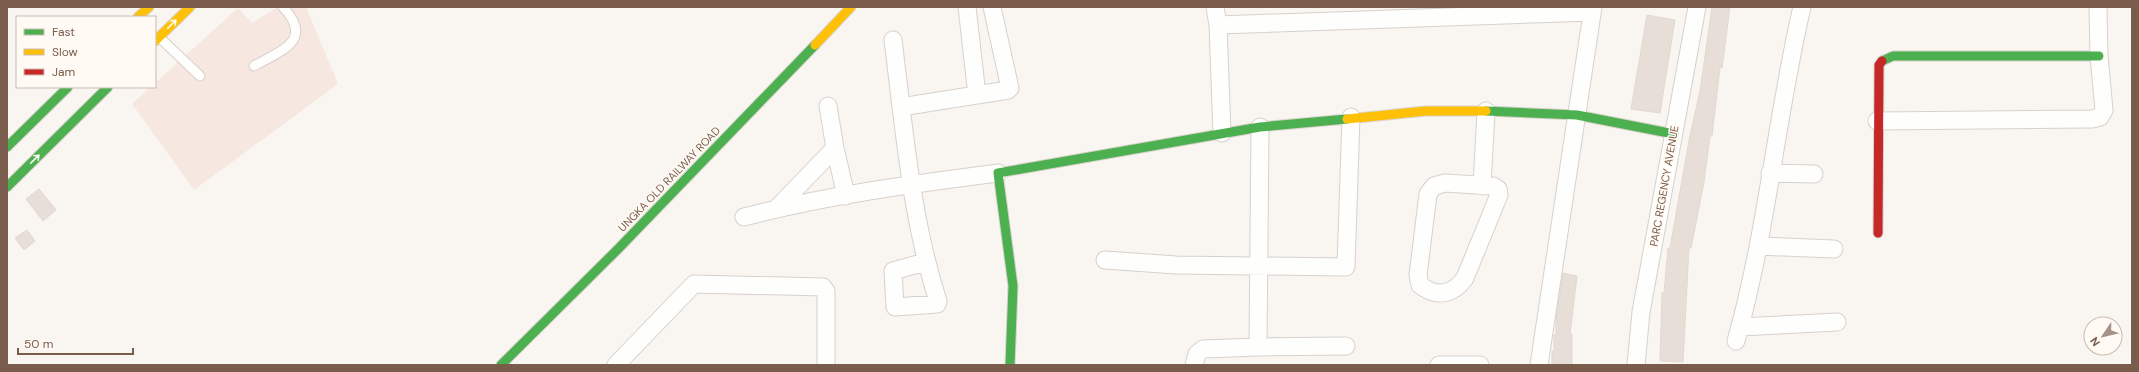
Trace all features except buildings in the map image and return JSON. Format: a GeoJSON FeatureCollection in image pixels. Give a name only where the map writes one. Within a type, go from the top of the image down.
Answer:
{"type":"FeatureCollection","features":[{"type":"Feature","properties":{"kind":"street"},"geometry":{"type":"LineString","coordinates":[[139,16],[149,7]]}},
{"type":"Feature","properties":{"kind":"street"},"geometry":{"type":"LineString","coordinates":[[157,39],[190,7]]}},
{"type":"Feature","properties":{"kind":"street","name":"UNGKA OLD RAILWAY ROAD"},"geometry":{"type":"LineString","coordinates":[[500,365],[618,249],[851,7]]}},
{"type":"Feature","properties":{"kind":"street"},"geometry":{"type":"LineString","coordinates":[[967,7],[976,95]]}},
{"type":"Feature","properties":{"kind":"street"},"geometry":{"type":"LineString","coordinates":[[901,107],[976,95],[1006,92],[1010,88],[992,7]]}},
{"type":"Feature","properties":{"kind":"street"},"geometry":{"type":"LineString","coordinates":[[1215,7],[1218,24],[1222,133]]}},
{"type":"Feature","properties":{"kind":"street","name":"PARC REGENCY AVENUE"},"geometry":{"type":"LineString","coordinates":[[1636,365],[1641,312],[1697,7]]}},
{"type":"Feature","properties":{"kind":"street"},"geometry":{"type":"LineString","coordinates":[[1802,7],[1789,64],[1758,246],[1738,334],[1837,322]]}},
{"type":"Feature","properties":{"kind":"street"},"geometry":{"type":"LineString","coordinates":[[1877,120],[2092,119],[2100,117],[2104,110],[2098,56],[2098,7]]}},
{"type":"Feature","properties":{"kind":"street"},"geometry":{"type":"LineString","coordinates":[[1218,24],[1592,9],[1539,365]]}},
{"type":"Feature","properties":{"kind":"street"},"geometry":{"type":"LineString","coordinates":[[893,40],[912,184],[925,262]]}},
{"type":"Feature","properties":{"kind":"street"},"geometry":{"type":"LineString","coordinates":[[1878,233],[1878,65],[1884,59],[1893,56],[2098,56]]}},
{"type":"Feature","properties":{"kind":"street"},"geometry":{"type":"LineString","coordinates":[[7,147],[67,88]]}},
{"type":"Feature","properties":{"kind":"street"},"geometry":{"type":"LineString","coordinates":[[7,186],[107,88]]}},
{"type":"Feature","properties":{"kind":"street"},"geometry":{"type":"LineString","coordinates":[[828,106],[835,148],[846,196]]}},
{"type":"Feature","properties":{"kind":"street"},"geometry":{"type":"LineString","coordinates":[[744,217],[777,208],[912,184],[998,173],[1260,127],[1351,117],[1426,111],[1486,110],[1577,115],[1674,134]]}},
{"type":"Feature","properties":{"kind":"street"},"geometry":{"type":"LineString","coordinates":[[1482,186],[1486,110]]}},
{"type":"Feature","properties":{"kind":"street"},"geometry":{"type":"LineString","coordinates":[[1105,260],[1176,264],[1346,267],[1351,117]]}},
{"type":"Feature","properties":{"kind":"street"},"geometry":{"type":"LineString","coordinates":[[1258,347],[1260,265],[1260,127]]}},
{"type":"Feature","properties":{"kind":"street"},"geometry":{"type":"LineString","coordinates":[[777,208],[835,148]]}},
{"type":"Feature","properties":{"kind":"street"},"geometry":{"type":"LineString","coordinates":[[998,173],[1013,286],[1010,365]]}},
{"type":"Feature","properties":{"kind":"street"},"geometry":{"type":"LineString","coordinates":[[1770,173],[1814,174]]}},
{"type":"Feature","properties":{"kind":"street"},"geometry":{"type":"LineString","coordinates":[[1445,183],[1482,186],[1493,186],[1498,189],[1499,195],[1465,278],[1458,288],[1447,294],[1427,290],[1420,285],[1418,275],[1428,194],[1434,186],[1445,183]]}},
{"type":"Feature","properties":{"kind":"street"},"geometry":{"type":"LineString","coordinates":[[1758,246],[1834,249]]}},
{"type":"Feature","properties":{"kind":"street"},"geometry":{"type":"LineString","coordinates":[[616,365],[694,284],[822,287],[826,290],[826,365]]}},
{"type":"Feature","properties":{"kind":"street"},"geometry":{"type":"LineString","coordinates":[[1194,365],[1197,354],[1203,349],[1346,346]]}},
{"type":"Feature","properties":{"kind":"street"},"geometry":{"type":"LineString","coordinates":[[1439,365],[1480,365]]}},
{"type":"Feature","properties":{"kind":"lane"},"geometry":{"type":"LineString","coordinates":[[254,66],[290,45],[296,38],[296,31],[290,14],[283,7]]}},
{"type":"Feature","properties":{"kind":"lane"},"geometry":{"type":"LineString","coordinates":[[157,39],[200,76]]}},
{"type":"Feature","properties":{"kind":"shaded area"},"geometry":{"type":"Polygon","coordinates":[[[277,7],[306,7],[338,84],[194,190],[132,104],[149,88],[156,88],[156,82],[238,8],[252,23],[277,7]]]}},
{"type":"Feature","properties":{"kind":"traffic: fast"},"geometry":{"type":"LineString","coordinates":[[501,365],[618,249],[815,45]]}},
{"type":"Feature","properties":{"kind":"traffic: fast"},"geometry":{"type":"LineString","coordinates":[[1882,61],[1893,56],[2099,56]]}},
{"type":"Feature","properties":{"kind":"traffic: fast"},"geometry":{"type":"LineString","coordinates":[[7,147],[67,88]]}},
{"type":"Feature","properties":{"kind":"traffic: fast"},"geometry":{"type":"LineString","coordinates":[[7,187],[107,88]]}},
{"type":"Feature","properties":{"kind":"traffic: fast"},"geometry":{"type":"LineString","coordinates":[[1486,111],[1577,115],[1674,134]]}},
{"type":"Feature","properties":{"kind":"traffic: fast"},"geometry":{"type":"LineString","coordinates":[[1010,365],[1013,286],[998,173],[1260,127],[1347,119]]}},
{"type":"Feature","properties":{"kind":"traffic: slow"},"geometry":{"type":"LineString","coordinates":[[139,16],[149,7]]}},
{"type":"Feature","properties":{"kind":"traffic: slow"},"geometry":{"type":"LineString","coordinates":[[156,40],[190,7]]}},
{"type":"Feature","properties":{"kind":"traffic: slow"},"geometry":{"type":"LineString","coordinates":[[815,45],[851,7]]}},
{"type":"Feature","properties":{"kind":"traffic: slow"},"geometry":{"type":"LineString","coordinates":[[1347,119],[1426,111],[1486,111]]}},
{"type":"Feature","properties":{"kind":"traffic: jam"},"geometry":{"type":"LineString","coordinates":[[1878,233],[1879,65],[1882,61]]}}]}
